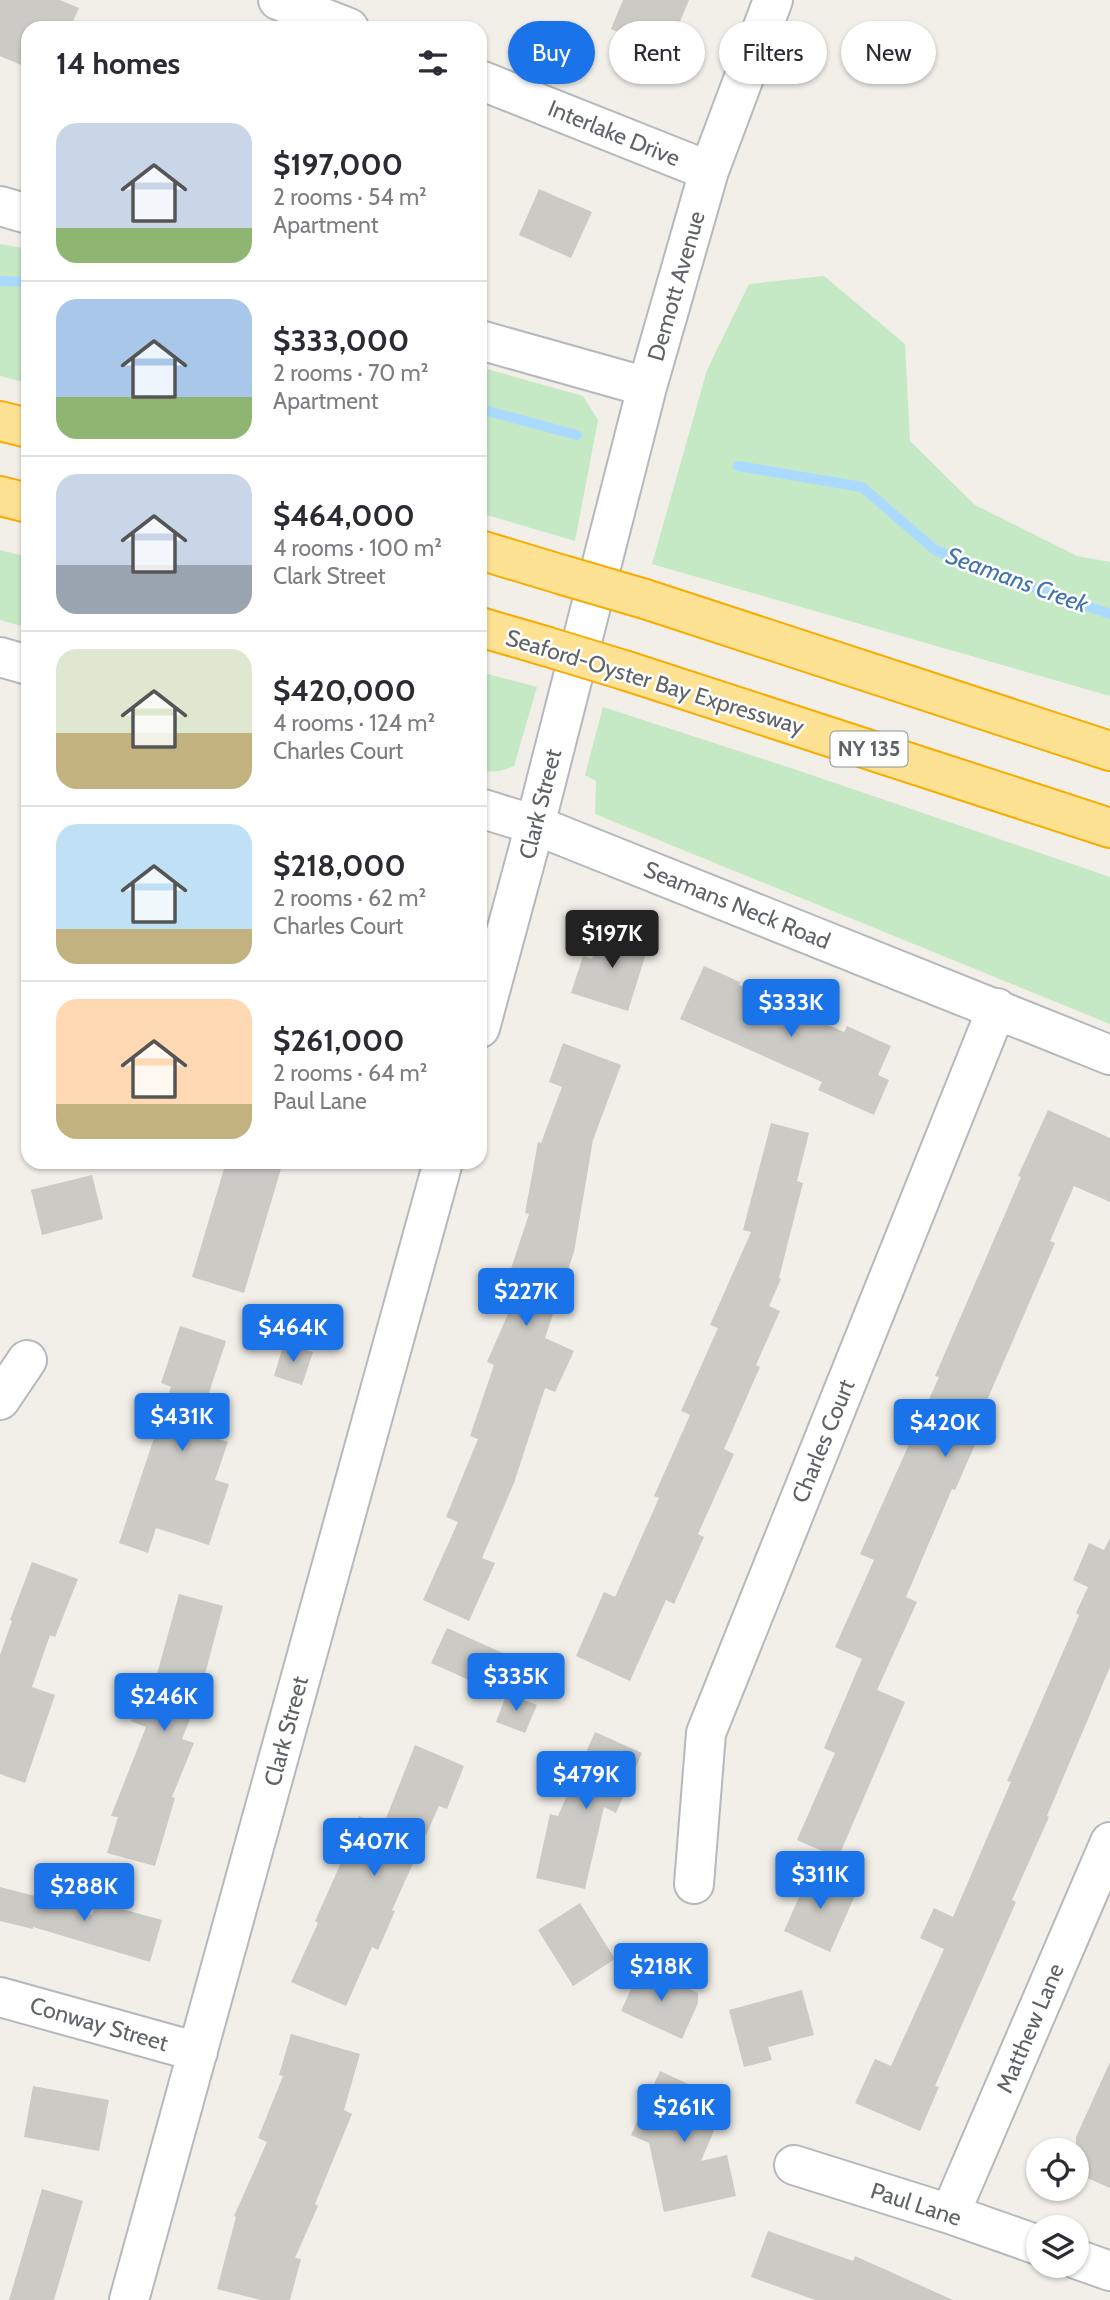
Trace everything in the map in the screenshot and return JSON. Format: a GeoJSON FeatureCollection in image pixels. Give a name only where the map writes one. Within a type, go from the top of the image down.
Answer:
{"type":"FeatureCollection","features":[{"type":"Feature","properties":{"kind":"highway"},"geometry":{"type":"LineString","coordinates":[[0,421],[21,426]]}},
{"type":"Feature","properties":{"kind":"highway"},"geometry":{"type":"LineString","coordinates":[[0,496],[21,501]]}},
{"type":"Feature","properties":{"kind":"highway"},"geometry":{"type":"LineString","coordinates":[[487,553],[580,577],[1110,751]]}},
{"type":"Feature","properties":{"kind":"highway","name":"Seaford-Oyster Bay Expressway"},"geometry":{"type":"LineString","coordinates":[[487,629],[627,671],[1110,828]]}},
{"type":"Feature","properties":{"kind":"street"},"geometry":{"type":"LineString","coordinates":[[278,0],[331,21]]}},
{"type":"Feature","properties":{"kind":"street"},"geometry":{"type":"LineString","coordinates":[[359,21],[368,0]]}},
{"type":"Feature","properties":{"kind":"street","name":"Demott Avenue"},"geometry":{"type":"LineString","coordinates":[[580,577],[647,387],[709,171],[773,0]]}},
{"type":"Feature","properties":{"kind":"street","name":"Interlake Drive"},"geometry":{"type":"LineString","coordinates":[[487,83],[709,171]]}},
{"type":"Feature","properties":{"kind":"street"},"geometry":{"type":"LineString","coordinates":[[0,206],[21,212]]}},
{"type":"Feature","properties":{"kind":"street"},"geometry":{"type":"LineString","coordinates":[[487,342],[647,387]]}},
{"type":"Feature","properties":{"kind":"street","name":"Clark Street"},"geometry":{"type":"LineString","coordinates":[[487,1001],[535,825],[580,577]]}},
{"type":"Feature","properties":{"kind":"street"},"geometry":{"type":"LineString","coordinates":[[0,657],[21,663]]}},
{"type":"Feature","properties":{"kind":"street","name":"Seamans Neck Road"},"geometry":{"type":"LineString","coordinates":[[487,810],[535,825],[1110,1055]]}},
{"type":"Feature","properties":{"kind":"street","name":"Charles Court"},"geometry":{"type":"LineString","coordinates":[[694,1884],[706,1733],[997,1008]]}},
{"type":"Feature","properties":{"kind":"street","name":"Clark Street"},"geometry":{"type":"LineString","coordinates":[[129,2300],[441,1169]]}},
{"type":"Feature","properties":{"kind":"street"},"geometry":{"type":"LineString","coordinates":[[0,1400],[27,1360]]}},
{"type":"Feature","properties":{"kind":"street","name":"Matthew Lane"},"geometry":{"type":"LineString","coordinates":[[950,2214],[1110,1842]]}},
{"type":"Feature","properties":{"kind":"street","name":"Conway Street"},"geometry":{"type":"LineString","coordinates":[[0,1997],[198,2052]]}},
{"type":"Feature","properties":{"kind":"street","name":"Paul Lane"},"geometry":{"type":"LineString","coordinates":[[794,2165],[1026,2241]]}},
{"type":"Feature","properties":{"kind":"street"},"geometry":{"type":"LineString","coordinates":[[1089,2263],[1110,2270]]}},
{"type":"Feature","properties":{"kind":"green space"},"geometry":{"type":"Polygon","coordinates":[[[0,244],[21,248],[21,381],[0,376],[0,244]]]}},
{"type":"Feature","properties":{"kind":"green space"},"geometry":{"type":"Polygon","coordinates":[[[824,276],[905,344],[910,441],[975,505],[1077,556],[1110,562],[1110,696],[652,564],[707,370],[749,284],[824,276]]]}},
{"type":"Feature","properties":{"kind":"green space"},"geometry":{"type":"Polygon","coordinates":[[[487,369],[583,396],[598,420],[575,541],[487,515],[487,369]]]}},
{"type":"Feature","properties":{"kind":"green space"},"geometry":{"type":"Polygon","coordinates":[[[0,550],[21,555],[21,626],[0,620],[0,550]]]}},
{"type":"Feature","properties":{"kind":"green space"},"geometry":{"type":"Polygon","coordinates":[[[487,674],[537,687],[514,766],[487,772],[487,674]]]}},
{"type":"Feature","properties":{"kind":"green space"},"geometry":{"type":"Polygon","coordinates":[[[603,707],[1110,877],[1110,1024],[595,814],[596,781],[585,775],[603,707]]]}},
{"type":"Feature","properties":{"kind":"building"},"geometry":{"type":"Polygon","coordinates":[[[0,0],[60,0],[79,8],[73,21],[21,21],[21,65],[0,56],[0,0]]]}},
{"type":"Feature","properties":{"kind":"building"},"geometry":{"type":"Polygon","coordinates":[[[623,0],[689,0],[680,21],[614,21],[623,0]]]}},
{"type":"Feature","properties":{"kind":"building"},"geometry":{"type":"Polygon","coordinates":[[[539,189],[592,212],[571,258],[519,235],[539,189]]]}},
{"type":"Feature","properties":{"kind":"building"},"geometry":{"type":"Polygon","coordinates":[[[602,928],[649,944],[628,1011],[571,993],[583,956],[592,959],[602,928]]]}},
{"type":"Feature","properties":{"kind":"building"},"geometry":{"type":"Polygon","coordinates":[[[704,966],[740,982],[739,985],[844,1032],[847,1026],[891,1046],[878,1075],[889,1080],[874,1115],[818,1090],[822,1082],[680,1019],[704,966]]]}},
{"type":"Feature","properties":{"kind":"building"},"geometry":{"type":"Polygon","coordinates":[[[563,1043],[621,1065],[593,1140],[574,1252],[545,1338],[574,1351],[555,1392],[545,1388],[514,1483],[482,1558],[495,1563],[469,1621],[423,1600],[458,1522],[446,1517],[478,1439],[470,1436],[494,1365],[487,1362],[514,1300],[502,1296],[529,1214],[525,1213],[538,1142],[541,1143],[562,1087],[549,1082],[563,1043]]]}},
{"type":"Feature","properties":{"kind":"building"},"geometry":{"type":"Polygon","coordinates":[[[1048,1110],[1110,1138],[1110,1202],[1074,1186],[1050,1241],[1055,1243],[979,1419],[985,1422],[955,1490],[952,1489],[906,1597],[917,1602],[877,1690],[905,1702],[838,1858],[797,1840],[835,1753],[824,1748],[862,1659],[835,1647],[874,1560],[860,1554],[939,1377],[935,1376],[1048,1110]]]}},
{"type":"Feature","properties":{"kind":"building"},"geometry":{"type":"Polygon","coordinates":[[[771,1123],[809,1133],[797,1181],[803,1183],[779,1278],[781,1279],[769,1306],[780,1311],[756,1365],[760,1367],[724,1449],[734,1454],[698,1534],[704,1537],[674,1604],[666,1600],[630,1681],[576,1656],[604,1592],[615,1597],[659,1498],[654,1496],[690,1415],[681,1411],[718,1328],[710,1325],[751,1232],[743,1230],[771,1123]]]}},
{"type":"Feature","properties":{"kind":"building"},"geometry":{"type":"Polygon","coordinates":[[[224,1169],[281,1169],[244,1293],[192,1277],[224,1169]]]}},
{"type":"Feature","properties":{"kind":"building"},"geometry":{"type":"Polygon","coordinates":[[[92,1175],[103,1219],[42,1235],[31,1190],[92,1175]]]}},
{"type":"Feature","properties":{"kind":"building"},"geometry":{"type":"Polygon","coordinates":[[[180,1326],[226,1341],[196,1432],[228,1442],[215,1480],[229,1484],[209,1545],[156,1528],[148,1553],[119,1543],[171,1387],[161,1383],[180,1326]]]}},
{"type":"Feature","properties":{"kind":"building"},"geometry":{"type":"Polygon","coordinates":[[[284,1343],[313,1352],[302,1385],[274,1376],[284,1343]]]}},
{"type":"Feature","properties":{"kind":"building"},"geometry":{"type":"Polygon","coordinates":[[[1110,1538],[1110,1667],[1012,1900],[1016,1902],[935,2086],[939,2087],[920,2131],[855,2103],[875,2059],[891,2066],[944,1949],[920,1938],[934,1908],[953,1917],[1011,1782],[1007,1781],[1079,1615],[1076,1613],[1088,1587],[1073,1580],[1089,1543],[1104,1550],[1110,1538]]]}},
{"type":"Feature","properties":{"kind":"building"},"geometry":{"type":"Polygon","coordinates":[[[32,1562],[78,1579],[55,1637],[50,1635],[32,1687],[55,1695],[25,1783],[0,1774],[0,1655],[32,1562]]]}},
{"type":"Feature","properties":{"kind":"building"},"geometry":{"type":"Polygon","coordinates":[[[179,1594],[223,1606],[199,1697],[182,1739],[194,1743],[172,1797],[175,1798],[155,1866],[107,1853],[118,1817],[111,1816],[146,1727],[131,1721],[147,1682],[154,1685],[179,1594]]]}},
{"type":"Feature","properties":{"kind":"building"},"geometry":{"type":"Polygon","coordinates":[[[447,1628],[514,1658],[498,1693],[431,1663],[447,1628]]]}},
{"type":"Feature","properties":{"kind":"building"},"geometry":{"type":"Polygon","coordinates":[[[507,1693],[537,1705],[525,1733],[496,1722],[507,1693]]]}},
{"type":"Feature","properties":{"kind":"building"},"geometry":{"type":"Polygon","coordinates":[[[595,1732],[642,1753],[616,1813],[604,1807],[585,1889],[536,1878],[550,1814],[558,1816],[595,1732]]]}},
{"type":"Feature","properties":{"kind":"building"},"geometry":{"type":"Polygon","coordinates":[[[415,1745],[464,1766],[447,1809],[439,1806],[392,1910],[395,1911],[378,1950],[372,1947],[346,2006],[291,1982],[318,1923],[315,1921],[359,1816],[383,1826],[415,1745]]]}},
{"type":"Feature","properties":{"kind":"building"},"geometry":{"type":"Polygon","coordinates":[[[811,1870],[857,1891],[830,1952],[784,1931],[811,1870]]]}},
{"type":"Feature","properties":{"kind":"building"},"geometry":{"type":"Polygon","coordinates":[[[0,1887],[54,1901],[92,1915],[96,1902],[162,1920],[150,1962],[33,1927],[0,1921],[0,1887]]]}},
{"type":"Feature","properties":{"kind":"building"},"geometry":{"type":"Polygon","coordinates":[[[580,1903],[615,1959],[573,1986],[538,1930],[580,1903]]]}},
{"type":"Feature","properties":{"kind":"building"},"geometry":{"type":"Polygon","coordinates":[[[641,1967],[698,1993],[698,2003],[682,2039],[621,2011],[641,1967]]]}},
{"type":"Feature","properties":{"kind":"building"},"geometry":{"type":"Polygon","coordinates":[[[802,1990],[814,2035],[768,2047],[772,2060],[744,2067],[729,2010],[802,1990]]]}},
{"type":"Feature","properties":{"kind":"building"},"geometry":{"type":"Polygon","coordinates":[[[291,2034],[360,2054],[344,2110],[352,2114],[315,2204],[318,2206],[295,2258],[301,2259],[290,2300],[261,2300],[217,2289],[236,2217],[234,2216],[267,2142],[258,2138],[283,2076],[279,2075],[291,2034]]]}},
{"type":"Feature","properties":{"kind":"building"},"geometry":{"type":"Polygon","coordinates":[[[1110,2062],[1110,2188],[1089,2179],[1089,2138],[1076,2137],[1110,2062]]]}},
{"type":"Feature","properties":{"kind":"building"},"geometry":{"type":"Polygon","coordinates":[[[660,2071],[723,2100],[723,2110],[701,2161],[727,2155],[736,2196],[664,2212],[649,2143],[631,2135],[660,2071]]]}},
{"type":"Feature","properties":{"kind":"building"},"geometry":{"type":"Polygon","coordinates":[[[33,2086],[109,2100],[99,2151],[24,2137],[33,2086]]]}},
{"type":"Feature","properties":{"kind":"building"},"geometry":{"type":"Polygon","coordinates":[[[42,2189],[83,2201],[54,2300],[9,2300],[42,2189]]]}},
{"type":"Feature","properties":{"kind":"building"},"geometry":{"type":"Polygon","coordinates":[[[768,2231],[853,2261],[855,2256],[953,2300],[815,2300],[751,2277],[768,2231]]]}},
{"type":"Feature","properties":{"kind":"waterway","name":"Seamans Creek"},"geometry":{"type":"LineString","coordinates":[[0,281],[21,282]]}},
{"type":"Feature","properties":{"kind":"waterway","name":"Seamans Creek"},"geometry":{"type":"LineString","coordinates":[[487,411],[577,435]]}},
{"type":"Feature","properties":{"kind":"waterway","name":"Seamans Creek"},"geometry":{"type":"LineString","coordinates":[[738,466],[862,487],[935,550],[1002,577],[1110,614]]}}]}
